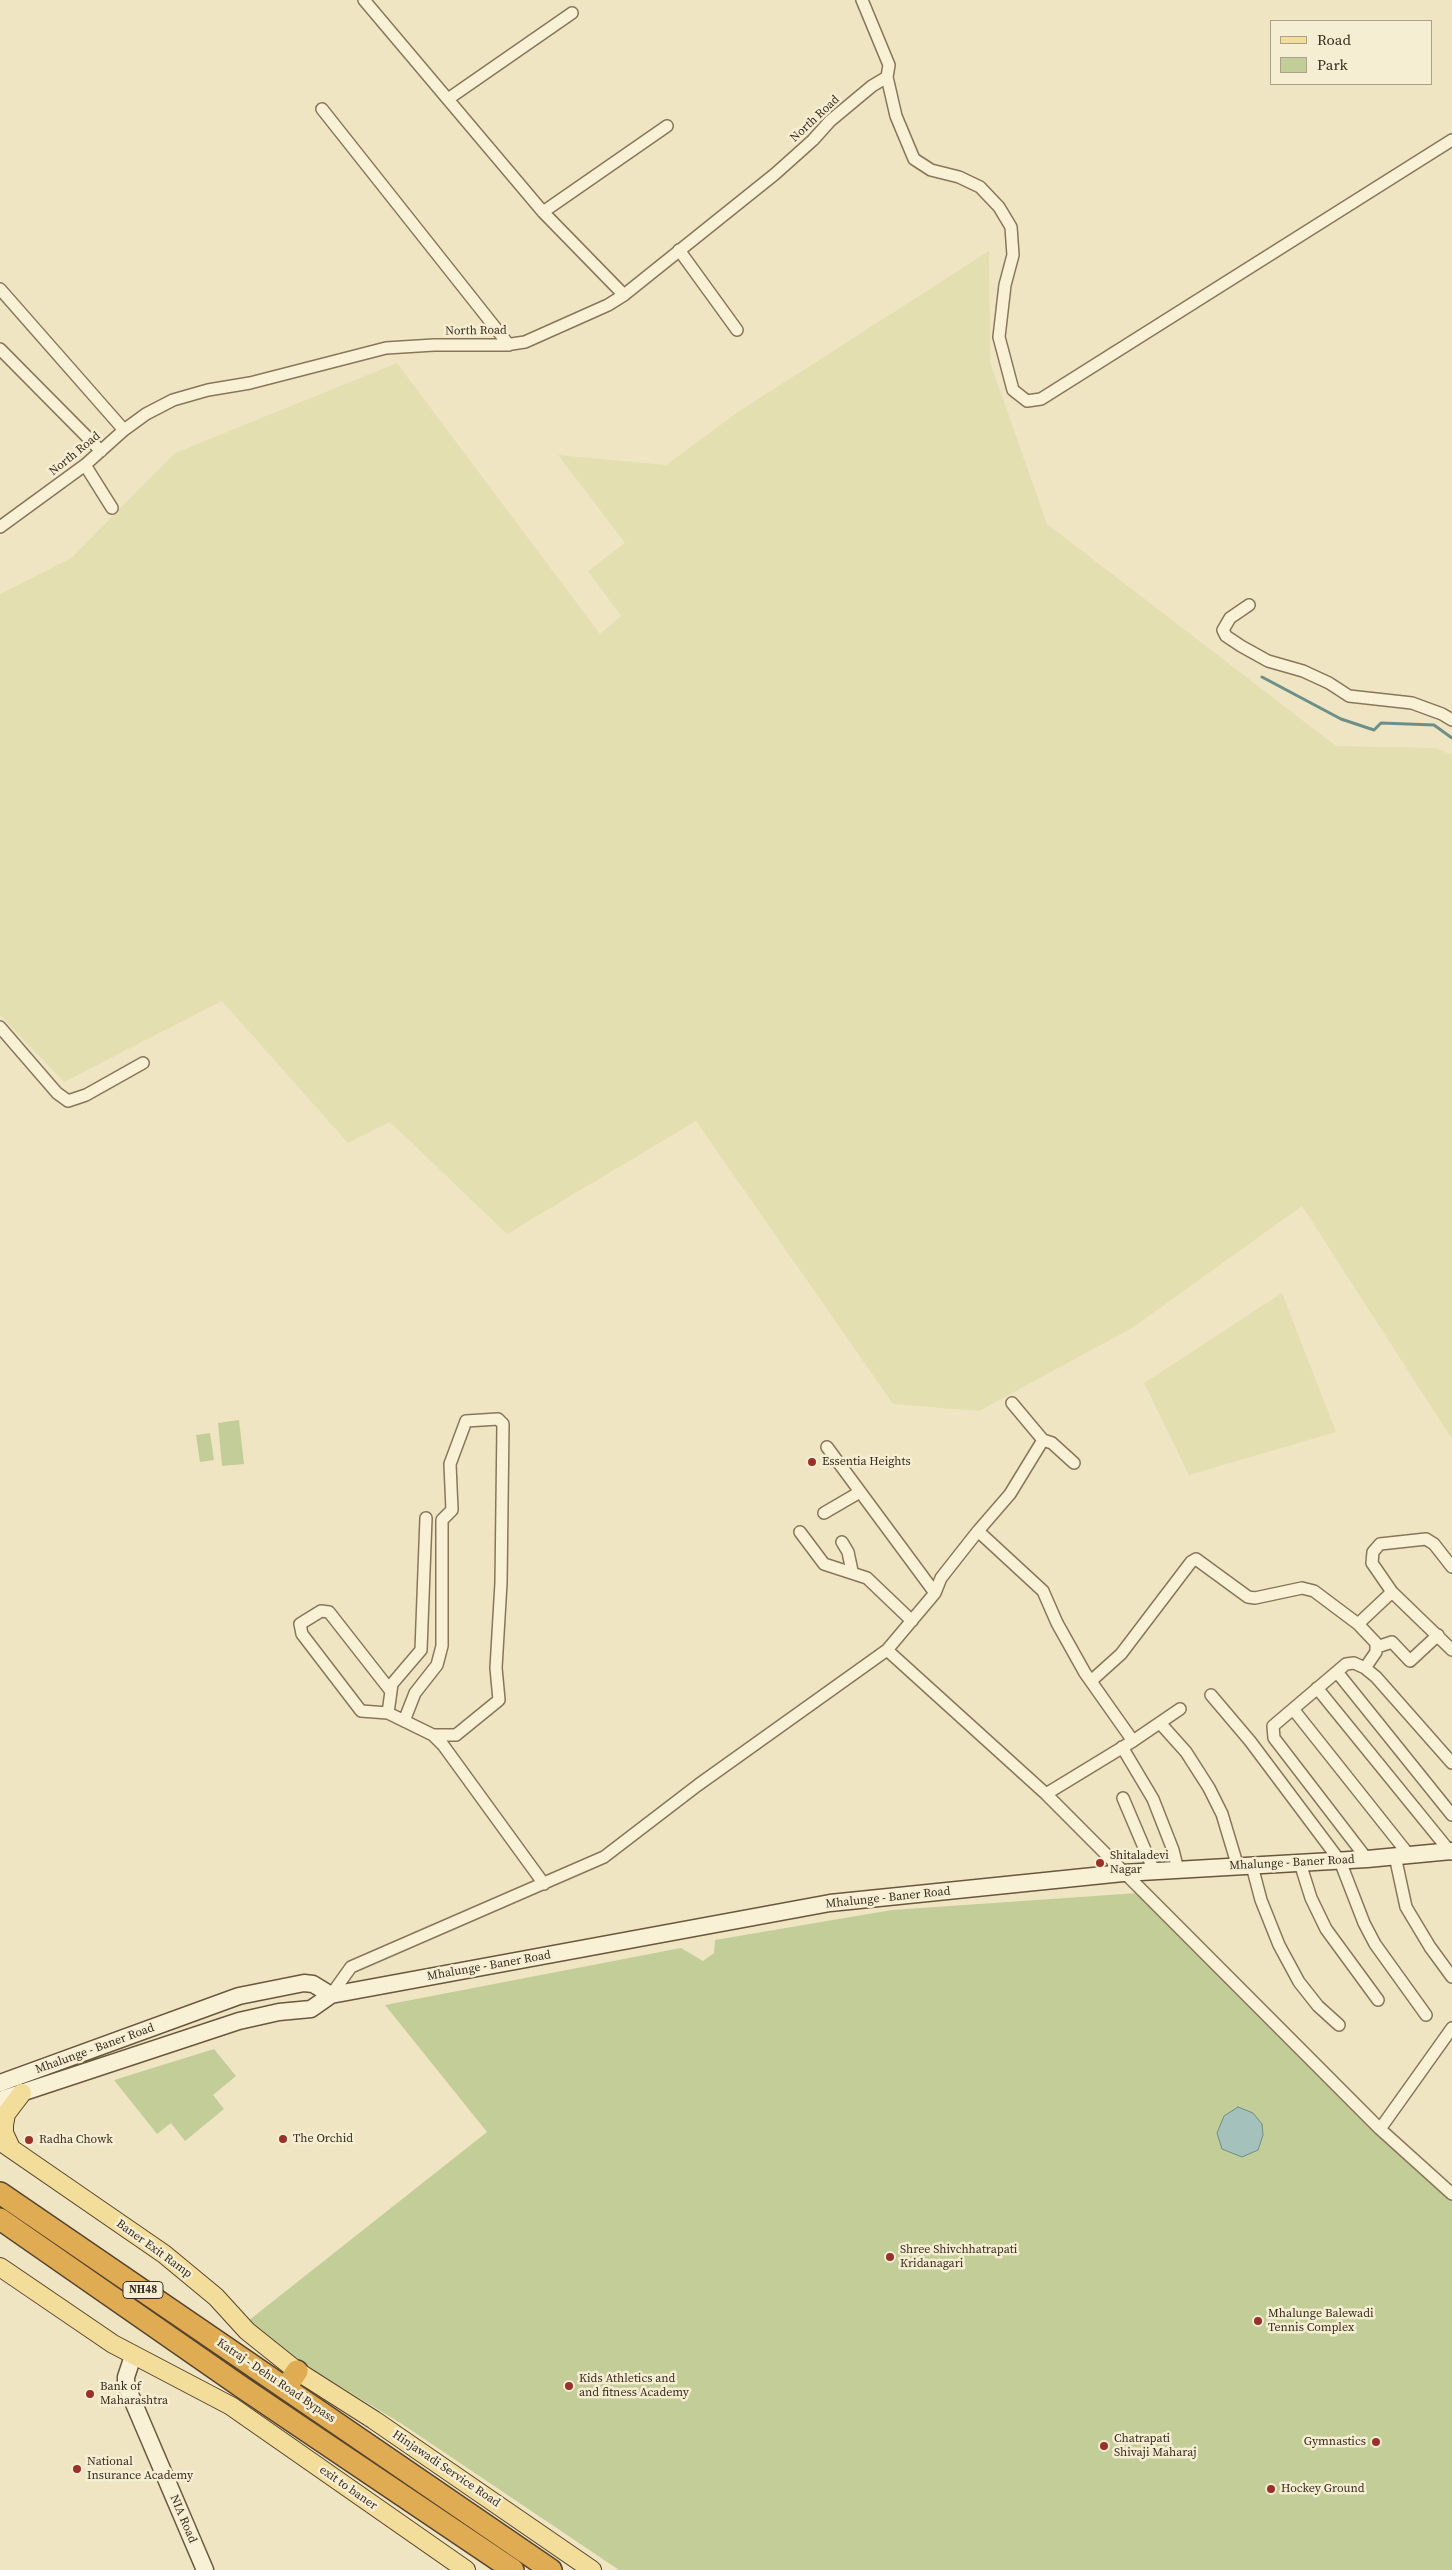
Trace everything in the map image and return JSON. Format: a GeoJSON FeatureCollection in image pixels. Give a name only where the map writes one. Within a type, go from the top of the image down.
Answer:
{"type":"FeatureCollection","features":[{"type":"Feature","properties":{"kind":"highway","name":"Katraj - Dehu Road Bypass"},"geometry":{"type":"LineString","coordinates":[[0,2192],[291,2380],[552,2570]]}},
{"type":"Feature","properties":{"kind":"highway","name":"Katraj - Dehu Road Bypass"},"geometry":{"type":"LineString","coordinates":[[0,2220],[243,2388],[513,2570]]}},
{"type":"Feature","properties":{"kind":"main road","name":"Mhalunge - Baner Road"},"geometry":{"type":"LineString","coordinates":[[0,2100],[147,2053],[239,2021],[279,2012],[311,2009],[331,1995],[830,1903],[1123,1872],[1340,1861],[1451,1852]]}},
{"type":"Feature","properties":{"kind":"main road","name":"Mhalunge - Baner Road"},"geometry":{"type":"LineString","coordinates":[[0,2083],[238,1996],[304,1983],[313,1984],[331,1995]]}},
{"type":"Feature","properties":{"kind":"main road"},"geometry":{"type":"LineString","coordinates":[[140,2033],[147,2053]]}},
{"type":"Feature","properties":{"kind":"main road"},"geometry":{"type":"LineString","coordinates":[[5,2145],[4,2124],[6,2114],[22,2093]]}},
{"type":"Feature","properties":{"kind":"main road","name":"Baner Exit Ramp"},"geometry":{"type":"LineString","coordinates":[[5,2145],[164,2254],[216,2297],[291,2380]]}},
{"type":"Feature","properties":{"kind":"main road"},"geometry":{"type":"LineString","coordinates":[[0,2267],[133,2356],[230,2406],[243,2388]]}},
{"type":"Feature","properties":{"kind":"main road","name":"NIA Road"},"geometry":{"type":"LineString","coordinates":[[133,2356],[126,2377],[126,2385],[205,2570]]}},
{"type":"Feature","properties":{"kind":"main road","name":"Hinjawadi Service Road"},"geometry":{"type":"LineString","coordinates":[[291,2380],[374,2420],[592,2570]]}},
{"type":"Feature","properties":{"kind":"main road","name":"exit to baner"},"geometry":{"type":"LineString","coordinates":[[230,2406],[466,2570]]}},
{"type":"Feature","properties":{"kind":"street"},"geometry":{"type":"LineString","coordinates":[[364,0],[542,212],[624,295]]}},
{"type":"Feature","properties":{"kind":"street"},"geometry":{"type":"LineString","coordinates":[[862,0],[886,57],[888,65],[887,77],[896,116],[914,160],[931,170],[959,177],[980,187],[999,206],[1011,228],[1014,256],[1005,285],[999,337],[1013,390],[1027,401],[1041,399],[1452,140]]}},
{"type":"Feature","properties":{"kind":"street"},"geometry":{"type":"LineString","coordinates":[[448,99],[572,13]]}},
{"type":"Feature","properties":{"kind":"street","name":"North Road"},"geometry":{"type":"LineString","coordinates":[[0,527],[101,452],[124,430],[146,414],[172,400],[208,390],[250,383],[386,348],[434,345],[509,345],[525,342],[608,305],[624,295],[775,174],[813,140],[830,121],[872,86],[887,77]]}},
{"type":"Feature","properties":{"kind":"street"},"geometry":{"type":"LineString","coordinates":[[322,108],[509,345]]}},
{"type":"Feature","properties":{"kind":"street"},"geometry":{"type":"LineString","coordinates":[[542,212],[667,126]]}},
{"type":"Feature","properties":{"kind":"street"},"geometry":{"type":"LineString","coordinates":[[679,250],[737,330]]}},
{"type":"Feature","properties":{"kind":"street"},"geometry":{"type":"LineString","coordinates":[[2,295],[124,430]]}},
{"type":"Feature","properties":{"kind":"street"},"geometry":{"type":"LineString","coordinates":[[0,349],[101,452]]}},
{"type":"Feature","properties":{"kind":"street"},"geometry":{"type":"LineString","coordinates":[[84,465],[112,508]]}},
{"type":"Feature","properties":{"kind":"street"},"geometry":{"type":"LineString","coordinates":[[1249,605],[1230,618],[1223,630],[1226,636],[1241,646],[1268,661],[1303,671],[1329,683],[1349,696],[1412,703],[1442,714],[1452,720]]}},
{"type":"Feature","properties":{"kind":"street"},"geometry":{"type":"LineString","coordinates":[[0,1027],[57,1093],[68,1101],[86,1095],[143,1064]]}},
{"type":"Feature","properties":{"kind":"street"},"geometry":{"type":"LineString","coordinates":[[1012,1403],[1044,1440],[1052,1443],[1074,1463]]}},
{"type":"Feature","properties":{"kind":"street"},"geometry":{"type":"LineString","coordinates":[[404,1721],[415,1693],[437,1665],[442,1646],[442,1520],[452,1510],[450,1464],[466,1421],[498,1419],[503,1424],[501,1583],[496,1668],[499,1700],[456,1735],[433,1735]]}},
{"type":"Feature","properties":{"kind":"street"},"geometry":{"type":"LineString","coordinates":[[331,1995],[351,1967],[604,1857],[698,1785],[887,1650],[935,1593],[941,1578],[1010,1494],[1022,1470],[1044,1440]]}},
{"type":"Feature","properties":{"kind":"street"},"geometry":{"type":"LineString","coordinates":[[826,1447],[935,1593]]}},
{"type":"Feature","properties":{"kind":"street"},"geometry":{"type":"LineString","coordinates":[[824,1513],[860,1492]]}},
{"type":"Feature","properties":{"kind":"street"},"geometry":{"type":"LineString","coordinates":[[388,1713],[390,1690],[420,1650],[426,1518]]}},
{"type":"Feature","properties":{"kind":"street"},"geometry":{"type":"LineString","coordinates":[[978,1531],[1043,1591],[1057,1623],[1091,1681],[1133,1741]]}},
{"type":"Feature","properties":{"kind":"street"},"geometry":{"type":"LineString","coordinates":[[800,1532],[824,1564],[852,1571],[867,1578],[912,1621]]}},
{"type":"Feature","properties":{"kind":"street"},"geometry":{"type":"LineString","coordinates":[[1452,1567],[1434,1544],[1426,1539],[1380,1544],[1373,1552],[1372,1563],[1392,1592],[1452,1650]]}},
{"type":"Feature","properties":{"kind":"street"},"geometry":{"type":"LineString","coordinates":[[842,1542],[848,1552],[852,1571]]}},
{"type":"Feature","properties":{"kind":"street"},"geometry":{"type":"LineString","coordinates":[[1091,1681],[1121,1654],[1194,1559],[1200,1560],[1248,1597],[1255,1598],[1308,1588],[1358,1624],[1376,1642],[1377,1647],[1366,1668]]}},
{"type":"Feature","properties":{"kind":"street"},"geometry":{"type":"LineString","coordinates":[[1358,1624],[1392,1592]]}},
{"type":"Feature","properties":{"kind":"street"},"geometry":{"type":"LineString","coordinates":[[390,1690],[329,1612],[321,1611],[300,1624],[302,1634],[361,1711],[388,1713],[433,1735],[443,1745],[544,1884]]}},
{"type":"Feature","properties":{"kind":"street"},"geometry":{"type":"LineString","coordinates":[[1377,1647],[1392,1642],[1410,1661],[1438,1635]]}},
{"type":"Feature","properties":{"kind":"street"},"geometry":{"type":"LineString","coordinates":[[887,1650],[1046,1794],[1380,2129],[1452,2194]]}},
{"type":"Feature","properties":{"kind":"street"},"geometry":{"type":"LineString","coordinates":[[1367,1859],[1274,1738],[1273,1726],[1346,1664],[1354,1663],[1366,1668],[1452,1763]]}},
{"type":"Feature","properties":{"kind":"street"},"geometry":{"type":"LineString","coordinates":[[1338,1672],[1452,1815]]}},
{"type":"Feature","properties":{"kind":"street"},"geometry":{"type":"LineString","coordinates":[[1317,1688],[1451,1852]]}},
{"type":"Feature","properties":{"kind":"street"},"geometry":{"type":"LineString","coordinates":[[1211,1695],[1250,1741],[1340,1861],[1364,1924],[1375,1944],[1426,2015]]}},
{"type":"Feature","properties":{"kind":"street"},"geometry":{"type":"LineString","coordinates":[[1046,1794],[1133,1741],[1180,1709]]}},
{"type":"Feature","properties":{"kind":"street"},"geometry":{"type":"LineString","coordinates":[[1293,1709],[1402,1856],[1406,1907],[1430,1948],[1452,1978]]}},
{"type":"Feature","properties":{"kind":"street"},"geometry":{"type":"LineString","coordinates":[[1160,1723],[1186,1752],[1209,1788],[1261,1900],[1279,1945],[1300,1982],[1318,2006],[1338,2025]]}},
{"type":"Feature","properties":{"kind":"street"},"geometry":{"type":"LineString","coordinates":[[1122,1747],[1154,1799],[1178,1870]]}},
{"type":"Feature","properties":{"kind":"street"},"geometry":{"type":"LineString","coordinates":[[1122,1798],[1154,1871]]}},
{"type":"Feature","properties":{"kind":"street"},"geometry":{"type":"LineString","coordinates":[[1300,1863],[1311,1898],[1326,1929],[1378,2000]]}},
{"type":"Feature","properties":{"kind":"street"},"geometry":{"type":"LineString","coordinates":[[1380,2129],[1452,2028]]}},
{"type":"Feature","properties":{"kind":"shaded area"},"geometry":{"type":"Polygon","coordinates":[[[989,251],[990,362],[1047,524],[1336,746],[1436,748],[1452,755],[1452,1439],[1302,1206],[1132,1328],[979,1411],[893,1404],[696,1121],[507,1234],[390,1122],[348,1143],[222,1001],[64,1082],[0,1015],[0,594],[71,558],[175,453],[397,363],[600,634],[621,616],[588,571],[625,543],[558,455],[666,465],[738,412],[989,251]]]}},
{"type":"Feature","properties":{"kind":"shaded area"},"geometry":{"type":"Polygon","coordinates":[[[1282,1293],[1336,1432],[1189,1475],[1144,1383],[1282,1293]]]}},
{"type":"Feature","properties":{"kind":"green space"},"geometry":{"type":"Polygon","coordinates":[[[239,1420],[244,1464],[222,1466],[218,1423],[239,1420]]]}},
{"type":"Feature","properties":{"kind":"green space"},"geometry":{"type":"Polygon","coordinates":[[[210,1433],[214,1460],[200,1462],[196,1435],[210,1433]]]}},
{"type":"Feature","properties":{"kind":"green space","name":"Shree Shivchhatrapati Kridanagari"},"geometry":{"type":"Polygon","coordinates":[[[1138,1893],[1452,2194],[1452,2570],[619,2570],[402,2424],[277,2348],[248,2321],[487,2132],[385,2005],[681,1948],[703,1961],[714,1953],[715,1940],[892,1910],[1138,1893]]]}},
{"type":"Feature","properties":{"kind":"green space"},"geometry":{"type":"Polygon","coordinates":[[[214,2049],[236,2076],[213,2095],[224,2109],[185,2141],[171,2123],[157,2134],[114,2080],[214,2049]]]}},
{"type":"Feature","properties":{"kind":"water"},"geometry":{"type":"Polygon","coordinates":[[[1238,2107],[1253,2113],[1262,2124],[1263,2135],[1258,2150],[1242,2157],[1222,2149],[1217,2133],[1224,2116],[1238,2107]]]}},
{"type":"Feature","properties":{"kind":"waterway"},"geometry":{"type":"LineString","coordinates":[[1262,677],[1341,719],[1374,730],[1381,723],[1434,725],[1452,738]]}},
{"type":"Feature","properties":{"kind":"place","name":"Essentia Heights"},"geometry":{"type":"Point","coordinates":[812,1462]}},
{"type":"Feature","properties":{"kind":"place","name":"Shitaladevi Nagar"},"geometry":{"type":"Point","coordinates":[1100,1863]}},
{"type":"Feature","properties":{"kind":"place","name":"The Orchid"},"geometry":{"type":"Point","coordinates":[283,2139]}},
{"type":"Feature","properties":{"kind":"place","name":"Radha Chowk"},"geometry":{"type":"Point","coordinates":[29,2140]}},
{"type":"Feature","properties":{"kind":"place","name":"Shree Shivchhatrapati Kridanagari"},"geometry":{"type":"Point","coordinates":[890,2257]}},
{"type":"Feature","properties":{"kind":"place","name":"Mhalunge Balewadi Tennis Complex"},"geometry":{"type":"Point","coordinates":[1258,2321]}},
{"type":"Feature","properties":{"kind":"place","name":"Kids Athletics and and fitness Academy"},"geometry":{"type":"Point","coordinates":[569,2386]}},
{"type":"Feature","properties":{"kind":"place","name":"Bank of Maharashtra"},"geometry":{"type":"Point","coordinates":[90,2394]}},
{"type":"Feature","properties":{"kind":"place","name":"Gymnastics"},"geometry":{"type":"Point","coordinates":[1376,2442]}},
{"type":"Feature","properties":{"kind":"place","name":"Chatrapati Shivaji Maharaj"},"geometry":{"type":"Point","coordinates":[1104,2446]}},
{"type":"Feature","properties":{"kind":"place","name":"National Insurance Academy"},"geometry":{"type":"Point","coordinates":[77,2469]}},
{"type":"Feature","properties":{"kind":"place","name":"Hockey Ground"},"geometry":{"type":"Point","coordinates":[1271,2489]}}]}
